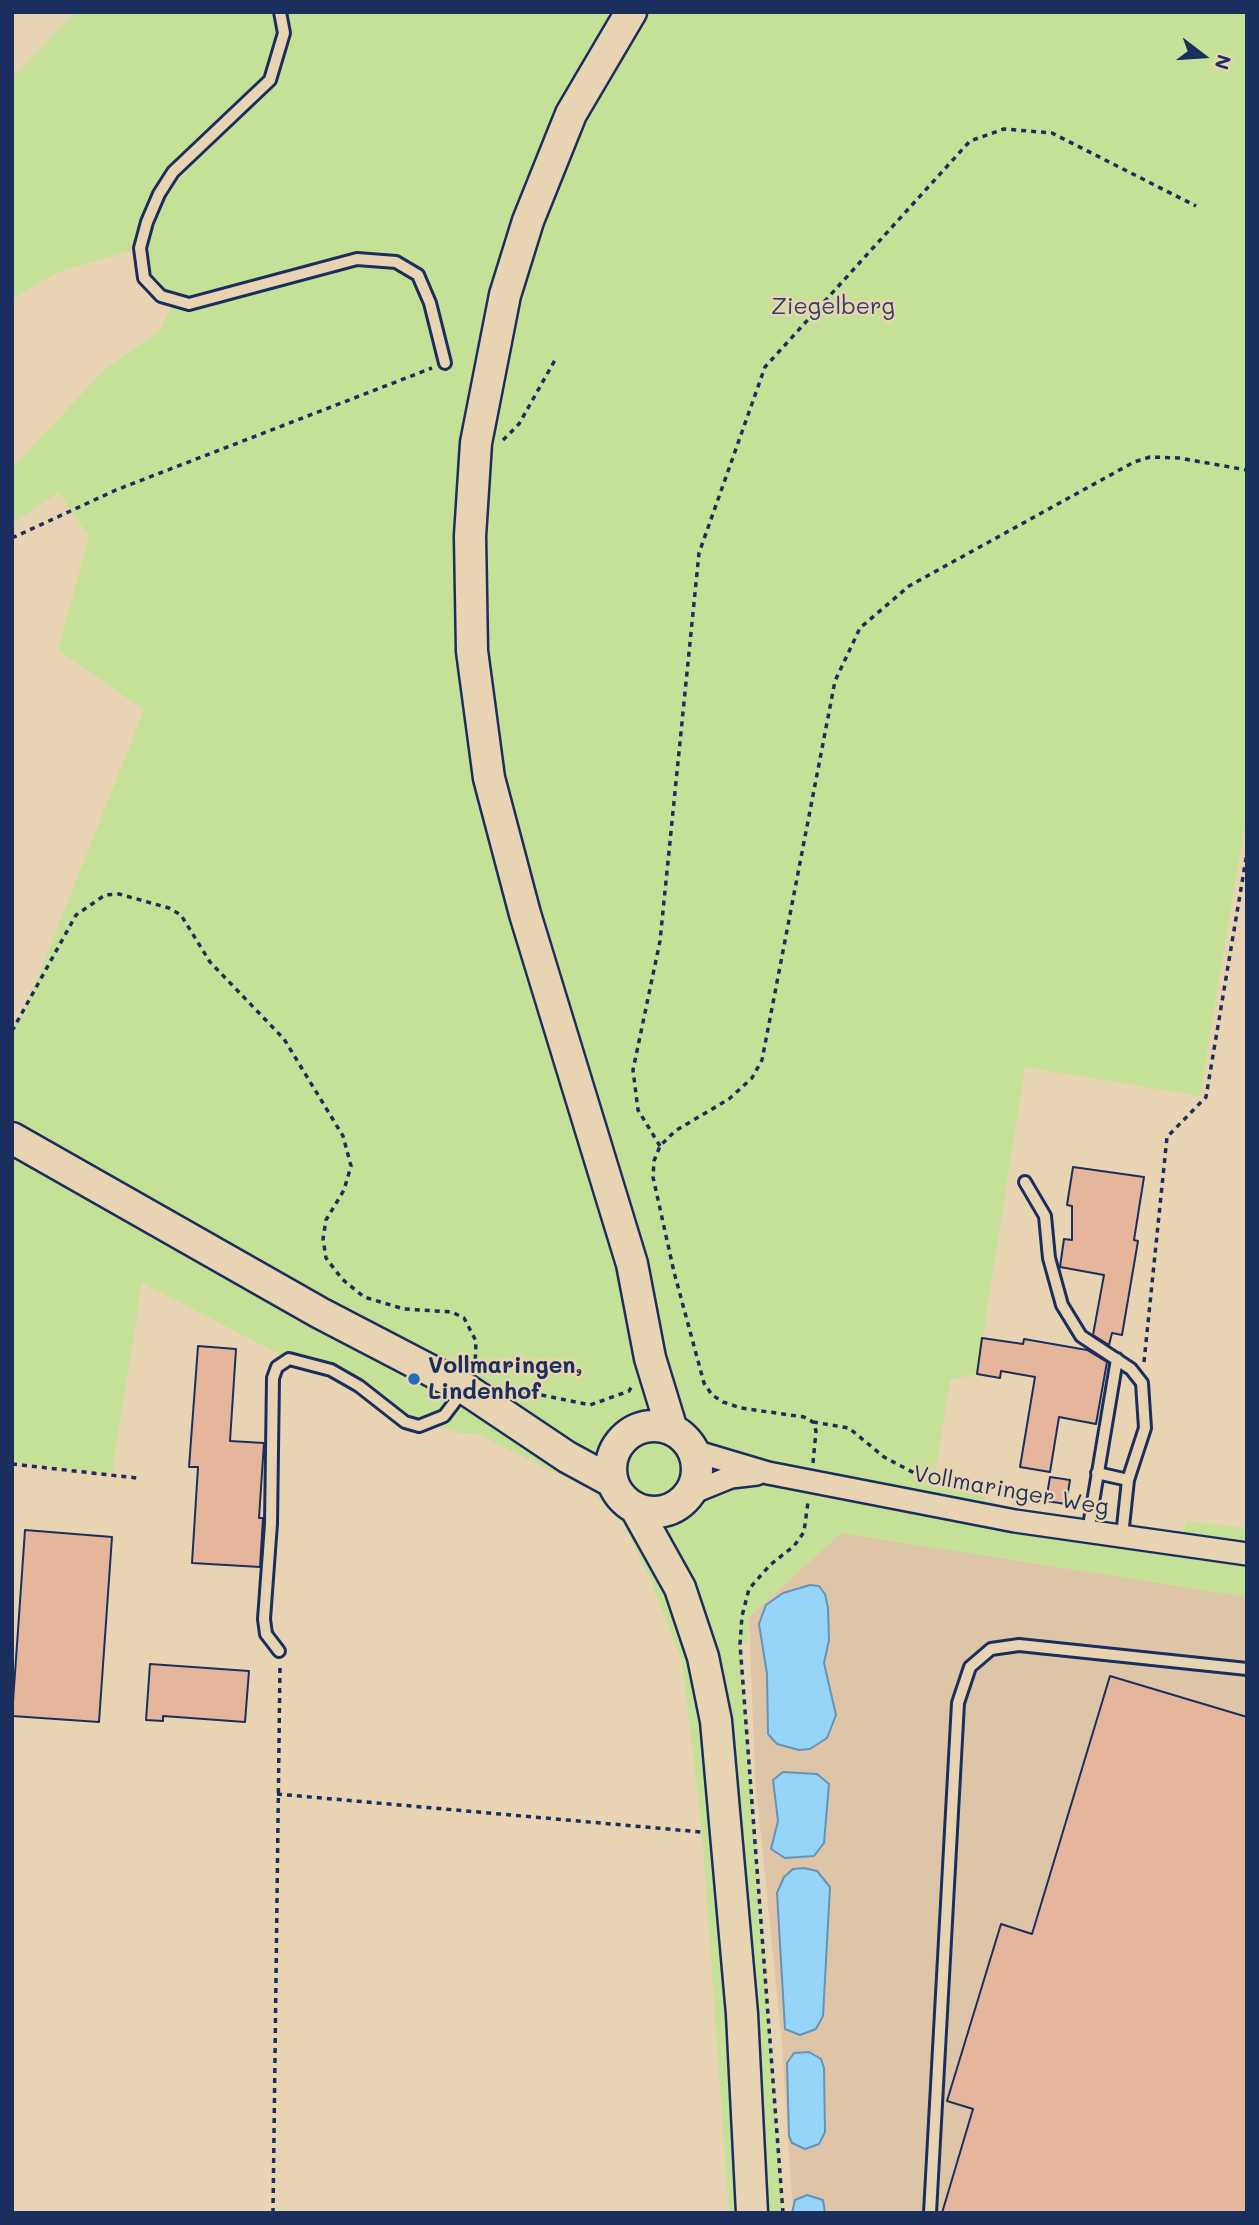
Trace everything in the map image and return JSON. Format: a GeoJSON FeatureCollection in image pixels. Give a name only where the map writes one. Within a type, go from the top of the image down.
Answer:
{"type":"FeatureCollection","features":[{"type":"Feature","properties":{"kind":"street"},"geometry":{"type":"LineString","coordinates":[[631,12],[571,114],[528,221],[505,295],[476,443],[470,549],[472,651],[489,778],[525,914],[632,1264],[650,1358],[672,1430]]}},
{"type":"Feature","properties":{"kind":"street"},"geometry":{"type":"LineString","coordinates":[[12,1138],[320,1313],[464,1388],[613,1482],[626,1502],[636,1508],[648,1512],[680,1501]]}},
{"type":"Feature","properties":{"kind":"street"},"geometry":{"type":"LineString","coordinates":[[613,1482],[612,1462],[630,1436],[650,1358]]}},
{"type":"Feature","properties":{"kind":"street"},"geometry":{"type":"LineString","coordinates":[[539,1436],[572,1443],[630,1436],[662,1427],[672,1430],[694,1451],[697,1468],[680,1501],[680,1588]]}},
{"type":"Feature","properties":{"kind":"street","name":"Vollmaringer Weg"},"geometry":{"type":"LineString","coordinates":[[694,1451],[768,1473],[1015,1521],[1247,1554]]}},
{"type":"Feature","properties":{"kind":"street","name":"Vollmaringer Weg"},"geometry":{"type":"LineString","coordinates":[[680,1501],[731,1477],[768,1473]]}},
{"type":"Feature","properties":{"kind":"street"},"geometry":{"type":"LineString","coordinates":[[636,1508],[680,1588],[703,1657],[716,1721],[742,2014],[752,2213]]}},
{"type":"Feature","properties":{"kind":"lane"},"geometry":{"type":"LineString","coordinates":[[280,12],[284,33],[270,80],[173,172],[159,194],[140,248],[144,278],[161,296],[189,304],[356,259],[396,262],[418,275],[430,303],[445,363]]}},
{"type":"Feature","properties":{"kind":"lane"},"geometry":{"type":"LineString","coordinates":[[1025,1182],[1045,1216],[1049,1258],[1062,1305],[1081,1336],[1117,1359],[1142,1383],[1145,1428],[1128,1480],[1122,1536]]}},
{"type":"Feature","properties":{"kind":"lane"},"geometry":{"type":"LineString","coordinates":[[279,1651],[266,1634],[264,1619],[271,1524],[272,1390],[277,1367],[289,1359],[331,1370],[359,1386],[405,1422],[419,1426],[444,1416],[464,1388]]}},
{"type":"Feature","properties":{"kind":"lane"},"geometry":{"type":"LineString","coordinates":[[1088,1532],[1117,1359]]}},
{"type":"Feature","properties":{"kind":"lane"},"geometry":{"type":"LineString","coordinates":[[1097,1474],[1128,1480]]}},
{"type":"Feature","properties":{"kind":"lane"},"geometry":{"type":"LineString","coordinates":[[930,2213],[958,1703],[970,1667],[991,1649],[1019,1645],[1247,1669]]}},
{"type":"Feature","properties":{"kind":"path"},"geometry":{"type":"LineString","coordinates":[[660,1146],[638,1110],[633,1070],[650,1000],[660,941],[699,553],[765,367],[970,141],[1004,130],[1052,133],[1196,206]]}},
{"type":"Feature","properties":{"kind":"path"},"geometry":{"type":"LineString","coordinates":[[519,424],[555,360]]}},
{"type":"Feature","properties":{"kind":"path"},"geometry":{"type":"LineString","coordinates":[[12,538],[116,490],[445,363]]}},
{"type":"Feature","properties":{"kind":"path"},"geometry":{"type":"LineString","coordinates":[[920,1476],[884,1457],[849,1428],[813,1422],[804,1417],[741,1408],[712,1395],[704,1383],[674,1272],[653,1177],[654,1161],[660,1146],[675,1131],[729,1099],[752,1078],[762,1060],[835,681],[860,628],[909,586],[1133,462],[1150,457],[1179,458],[1247,470]]}},
{"type":"Feature","properties":{"kind":"path"},"geometry":{"type":"LineString","coordinates":[[1142,1383],[1167,1137],[1206,1097],[1247,853]]}},
{"type":"Feature","properties":{"kind":"path"},"geometry":{"type":"LineString","coordinates":[[12,1031],[76,915],[105,895],[119,894],[169,908],[181,915],[210,962],[284,1039],[343,1136],[351,1166],[344,1190],[326,1220],[323,1238],[326,1258],[342,1279],[364,1297],[404,1308],[452,1312],[464,1318],[472,1328],[477,1355],[464,1388]]}},
{"type":"Feature","properties":{"kind":"path"},"geometry":{"type":"LineString","coordinates":[[500,1386],[590,1405],[629,1391],[650,1358]]}},
{"type":"Feature","properties":{"kind":"path"},"geometry":{"type":"LineString","coordinates":[[783,2213],[740,1644],[741,1616],[749,1589],[770,1565],[794,1546],[804,1532],[816,1431],[813,1422]]}},
{"type":"Feature","properties":{"kind":"path"},"geometry":{"type":"LineString","coordinates":[[12,1464],[137,1478]]}},
{"type":"Feature","properties":{"kind":"path"},"geometry":{"type":"LineString","coordinates":[[273,2213],[279,1651]]}},
{"type":"Feature","properties":{"kind":"path"},"geometry":{"type":"LineString","coordinates":[[277,1794],[727,1835]]}},
{"type":"Feature","properties":{"kind":"shaded area"},"geometry":{"type":"Polygon","coordinates":[[[840,1533],[1247,1594],[1247,2213],[793,2213],[782,2045],[755,1776],[749,1617],[840,1533]]]}},
{"type":"Feature","properties":{"kind":"green space","name":"Ziegelberg"},"geometry":{"type":"Polygon","coordinates":[[[75,12],[1247,12],[1247,811],[1200,1096],[1025,1067],[977,1374],[950,1380],[933,1486],[986,1494],[984,1504],[1183,1533],[1186,1521],[1247,1528],[1247,1597],[841,1533],[749,1617],[748,1642],[740,1645],[783,2213],[729,2213],[702,1832],[682,1661],[648,1574],[624,1525],[591,1490],[475,1433],[458,1433],[431,1423],[419,1426],[359,1386],[289,1359],[142,1283],[112,1473],[12,1462],[12,1030],[25,1009],[144,710],[58,650],[89,537],[59,492],[12,523],[12,468],[105,369],[159,331],[174,303],[151,288],[140,248],[58,272],[12,299],[12,77],[75,12]]]}},
{"type":"Feature","properties":{"kind":"water"},"geometry":{"type":"Polygon","coordinates":[[[810,1585],[819,1586],[825,1594],[828,1608],[829,1640],[824,1663],[836,1715],[827,1738],[810,1749],[799,1750],[777,1744],[768,1734],[767,1674],[759,1624],[766,1605],[783,1593],[810,1585]]]}},
{"type":"Feature","properties":{"kind":"water"},"geometry":{"type":"Polygon","coordinates":[[[783,1772],[817,1774],[829,1784],[824,1843],[814,1856],[785,1858],[771,1849],[778,1821],[773,1780],[783,1772]]]}},
{"type":"Feature","properties":{"kind":"water"},"geometry":{"type":"Polygon","coordinates":[[[793,1869],[817,1871],[830,1887],[823,2016],[816,2029],[800,2035],[785,2029],[777,1893],[784,1877],[793,1869]]]}},
{"type":"Feature","properties":{"kind":"water"},"geometry":{"type":"Polygon","coordinates":[[[809,2052],[821,2059],[824,2068],[825,2132],[819,2144],[805,2149],[792,2143],[789,2136],[787,2063],[794,2053],[809,2052]]]}},
{"type":"Feature","properties":{"kind":"water"},"geometry":{"type":"Polygon","coordinates":[[[807,2195],[823,2200],[825,2213],[792,2213],[795,2200],[807,2195]]]}},
{"type":"Feature","properties":{"kind":"building"},"geometry":{"type":"Polygon","coordinates":[[[1073,1167],[1144,1177],[1134,1240],[1138,1241],[1122,1335],[1112,1333],[1109,1345],[1093,1335],[1104,1275],[1060,1267],[1064,1239],[1072,1240],[1072,1206],[1067,1205],[1073,1167]]]}},
{"type":"Feature","properties":{"kind":"building"},"geometry":{"type":"Polygon","coordinates":[[[982,1338],[1023,1344],[1024,1339],[1087,1350],[1107,1362],[1096,1424],[1059,1417],[1050,1472],[1020,1467],[1035,1377],[1001,1371],[1000,1378],[977,1374],[982,1338]]]}},
{"type":"Feature","properties":{"kind":"building"},"geometry":{"type":"Polygon","coordinates":[[[198,1346],[236,1349],[230,1441],[264,1443],[259,1518],[263,1518],[260,1567],[192,1563],[198,1467],[189,1467],[198,1346]]]}},
{"type":"Feature","properties":{"kind":"building"},"geometry":{"type":"Polygon","coordinates":[[[1050,1477],[1070,1480],[1066,1504],[1046,1501],[1050,1477]]]}},
{"type":"Feature","properties":{"kind":"building"},"geometry":{"type":"Polygon","coordinates":[[[25,1530],[112,1537],[99,1722],[12,1716],[25,1530]]]}},
{"type":"Feature","properties":{"kind":"building"},"geometry":{"type":"Polygon","coordinates":[[[150,1664],[249,1671],[245,1722],[163,1716],[163,1721],[146,1720],[150,1664]]]}},
{"type":"Feature","properties":{"kind":"building"},"geometry":{"type":"Polygon","coordinates":[[[1110,1676],[1247,1717],[1247,2213],[942,2213],[973,2109],[947,2101],[1001,1924],[1032,1934],[1110,1676]]]}},
{"type":"Feature","properties":{"kind":"place","name":"Vollmaringen, Lindenhof"},"geometry":{"type":"Point","coordinates":[414,1379]}}]}
